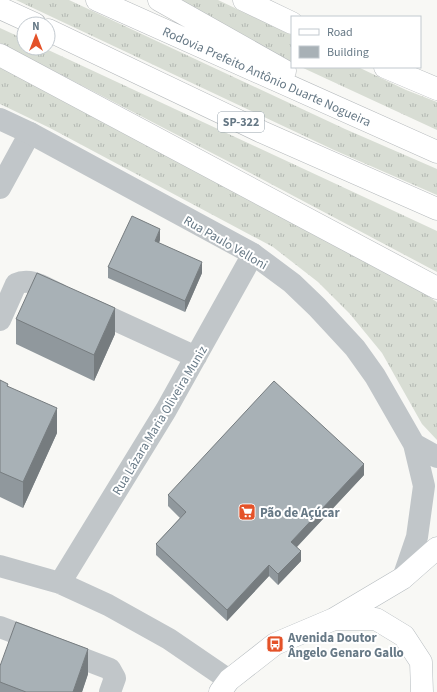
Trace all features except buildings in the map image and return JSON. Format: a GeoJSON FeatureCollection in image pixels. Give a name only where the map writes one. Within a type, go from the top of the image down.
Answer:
{"type":"FeatureCollection","features":[{"type":"Feature","properties":{"kind":"main road","name":"Rodovia Prefeito Antônio Duarte Nogueira"},"geometry":{"type":"LineString","coordinates":[[97,0],[178,38],[437,152]]}},
{"type":"Feature","properties":{"kind":"main road"},"geometry":{"type":"LineString","coordinates":[[159,0],[396,133]]}},
{"type":"Feature","properties":{"kind":"main road"},"geometry":{"type":"LineString","coordinates":[[244,0],[291,23]]}},
{"type":"Feature","properties":{"kind":"main road"},"geometry":{"type":"LineString","coordinates":[[0,8],[18,16]]}},
{"type":"Feature","properties":{"kind":"main road","name":"SP-322"},"geometry":{"type":"LineString","coordinates":[[56,34],[262,132],[437,209]]}},
{"type":"Feature","properties":{"kind":"main road"},"geometry":{"type":"LineString","coordinates":[[0,55],[437,288]]}},
{"type":"Feature","properties":{"kind":"main road"},"geometry":{"type":"LineString","coordinates":[[387,68],[437,88]]}},
{"type":"Feature","properties":{"kind":"main road"},"geometry":{"type":"LineString","coordinates":[[224,686],[275,644],[334,619],[403,578],[437,548]]}},
{"type":"Feature","properties":{"kind":"main road"},"geometry":{"type":"LineString","coordinates":[[334,619],[376,619],[404,636],[421,662],[422,692]]}},
{"type":"Feature","properties":{"kind":"main road"},"geometry":{"type":"LineString","coordinates":[[427,692],[437,680]]}},
{"type":"Feature","properties":{"kind":"street","name":"Rua Paulo Velloni"},"geometry":{"type":"LineString","coordinates":[[0,119],[30,133],[253,254],[292,283],[317,307],[355,348],[375,376],[414,444],[424,486],[417,537],[403,578]]}},
{"type":"Feature","properties":{"kind":"street"},"geometry":{"type":"LineString","coordinates":[[0,188],[30,133]]}},
{"type":"Feature","properties":{"kind":"street","name":"Rua Lázara Maria Oliveira Muniz"},"geometry":{"type":"LineString","coordinates":[[60,583],[166,410],[253,254]]}},
{"type":"Feature","properties":{"kind":"street"},"geometry":{"type":"LineString","coordinates":[[0,320],[16,284],[23,281],[30,281],[196,357]]}},
{"type":"Feature","properties":{"kind":"street"},"geometry":{"type":"LineString","coordinates":[[414,444],[437,457]]}},
{"type":"Feature","properties":{"kind":"street"},"geometry":{"type":"LineString","coordinates":[[0,566],[60,583],[108,605],[169,639],[224,686]]}},
{"type":"Feature","properties":{"kind":"street"},"geometry":{"type":"LineString","coordinates":[[0,627],[110,669],[115,678],[110,692]]}},
{"type":"Feature","properties":{"kind":"green space"},"geometry":{"type":"Polygon","coordinates":[[[16,0],[69,0],[345,129],[437,169],[437,195],[334,150],[56,19],[56,16],[50,16],[16,0]]]}},
{"type":"Feature","properties":{"kind":"green space"},"geometry":{"type":"Polygon","coordinates":[[[177,0],[218,0],[291,35],[291,62],[177,0]]]}},
{"type":"Feature","properties":{"kind":"green space"},"geometry":{"type":"Polygon","coordinates":[[[0,28],[16,35],[16,51],[0,43],[0,28]]]}},
{"type":"Feature","properties":{"kind":"green space"},"geometry":{"type":"Polygon","coordinates":[[[56,54],[437,231],[437,272],[25,56],[56,56],[56,54]]]}},
{"type":"Feature","properties":{"kind":"green space"},"geometry":{"type":"Polygon","coordinates":[[[0,67],[423,293],[437,302],[437,440],[422,424],[382,353],[350,314],[318,282],[273,247],[50,128],[0,104],[0,67]]]}},
{"type":"Feature","properties":{"kind":"green space"},"geometry":{"type":"Polygon","coordinates":[[[303,68],[360,68],[406,90],[437,102],[437,130],[303,68]]]}},
{"type":"Feature","properties":{"kind":"place","name":"Pão de Açúcar"},"geometry":{"type":"Point","coordinates":[247,512]}},
{"type":"Feature","properties":{"kind":"place","name":"Avenida Doutor Ângelo Genaro Gallo"},"geometry":{"type":"Point","coordinates":[275,644]}}]}
